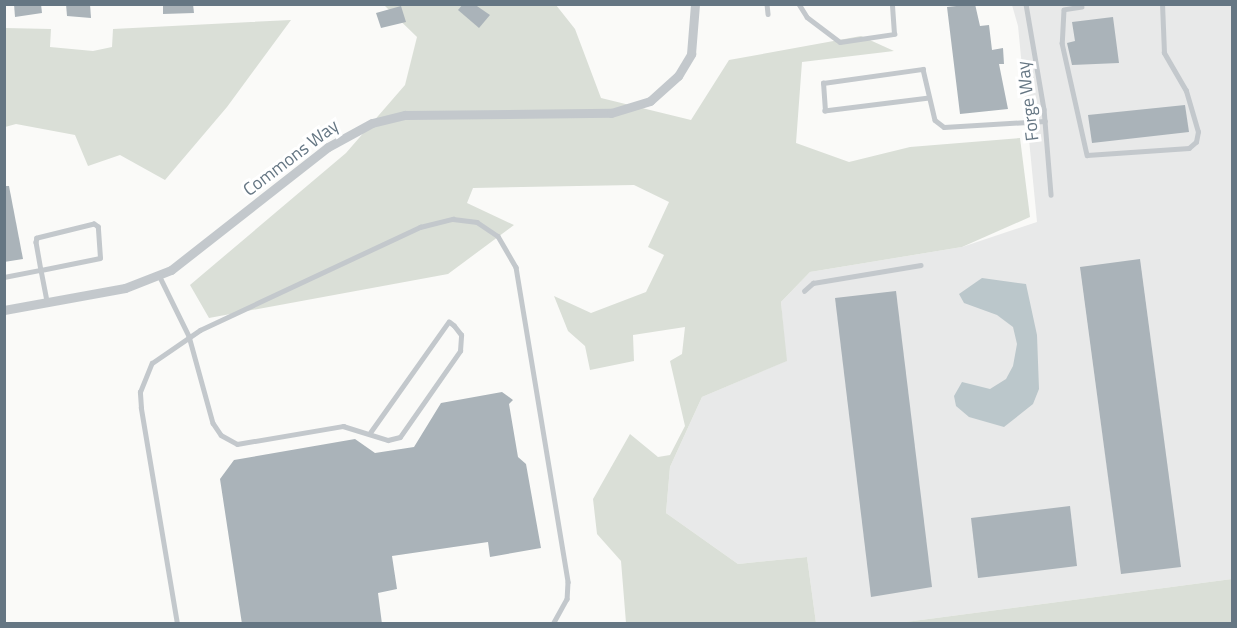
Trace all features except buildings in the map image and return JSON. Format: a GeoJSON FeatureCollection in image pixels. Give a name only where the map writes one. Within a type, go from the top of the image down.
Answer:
{"type":"FeatureCollection","features":[{"type":"Feature","properties":{"kind":"street","name":"Commons Way"},"geometry":{"type":"LineString","coordinates":[[4,310],[125,288],[159,275],[190,257],[328,147],[372,123],[405,115],[611,113],[650,101],[678,76],[691,54],[695,4]]}},
{"type":"Feature","properties":{"kind":"lane"},"geometry":{"type":"LineString","coordinates":[[767,4],[768,14]]}},
{"type":"Feature","properties":{"kind":"lane"},"geometry":{"type":"LineString","coordinates":[[799,4],[807,17],[840,42],[894,34],[892,4]]}},
{"type":"Feature","properties":{"kind":"lane","name":"Forge Way"},"geometry":{"type":"LineString","coordinates":[[1026,4],[1045,120],[1051,195]]}},
{"type":"Feature","properties":{"kind":"lane"},"geometry":{"type":"LineString","coordinates":[[1119,4],[1082,6],[1064,10],[1062,43],[1087,155],[1189,148],[1196,142],[1198,132],[1186,91],[1164,54],[1162,4]]}},
{"type":"Feature","properties":{"kind":"lane"},"geometry":{"type":"LineString","coordinates":[[929,98],[825,111],[823,83],[923,69],[936,120],[944,127],[1045,120]]}},
{"type":"Feature","properties":{"kind":"lane"},"geometry":{"type":"LineString","coordinates":[[177,624],[140,392],[145,374],[159,355],[189,336],[432,223],[466,219],[498,236],[516,267],[568,582],[567,599],[553,624]]}},
{"type":"Feature","properties":{"kind":"lane"},"geometry":{"type":"LineString","coordinates":[[4,277],[41,270],[100,258],[98,227],[37,238],[41,270],[47,302]]}},
{"type":"Feature","properties":{"kind":"lane"},"geometry":{"type":"LineString","coordinates":[[804,291],[813,283],[921,265]]}},
{"type":"Feature","properties":{"kind":"lane"},"geometry":{"type":"LineString","coordinates":[[159,275],[189,336],[213,423],[230,442],[343,426],[371,432],[388,440],[400,437],[444,378],[462,344],[458,330],[449,322],[371,432]]}},
{"type":"Feature","properties":{"kind":"shaded area"},"geometry":{"type":"Polygon","coordinates":[[[384,5],[556,5],[575,29],[601,98],[691,120],[729,60],[861,36],[894,51],[802,62],[796,143],[849,162],[910,147],[1020,138],[1030,217],[962,247],[810,272],[781,302],[787,361],[702,397],[670,467],[666,513],[738,564],[807,557],[816,623],[626,623],[621,561],[597,534],[593,499],[630,434],[658,457],[670,455],[685,426],[670,361],[682,354],[685,327],[633,335],[634,361],[590,370],[585,346],[568,331],[554,296],[591,313],[646,292],[664,255],[648,247],[669,202],[634,185],[473,188],[467,203],[514,225],[448,274],[209,318],[190,285],[346,153],[405,85],[417,37],[384,5]]]}},
{"type":"Feature","properties":{"kind":"shaded area"},"geometry":{"type":"Polygon","coordinates":[[[1012,5],[1232,5],[1232,579],[898,623],[816,623],[807,557],[738,564],[666,513],[670,467],[702,397],[786,361],[781,302],[810,272],[962,247],[1037,222],[1018,26],[1012,5]]]}},
{"type":"Feature","properties":{"kind":"shaded area"},"geometry":{"type":"Polygon","coordinates":[[[291,20],[227,107],[165,180],[120,155],[88,166],[75,135],[16,124],[5,127],[5,28],[51,29],[50,47],[93,51],[112,47],[113,29],[291,20]]]}},
{"type":"Feature","properties":{"kind":"shaded area"},"geometry":{"type":"Polygon","coordinates":[[[982,278],[1026,284],[1037,335],[1039,389],[1033,404],[1004,427],[969,417],[956,406],[954,396],[962,382],[990,389],[1006,379],[1013,366],[1017,344],[1013,327],[997,315],[964,303],[959,294],[982,278]]]}},
{"type":"Feature","properties":{"kind":"shaded area"},"geometry":{"type":"Polygon","coordinates":[[[1232,579],[1232,623],[898,623],[1232,579]]]}}]}
